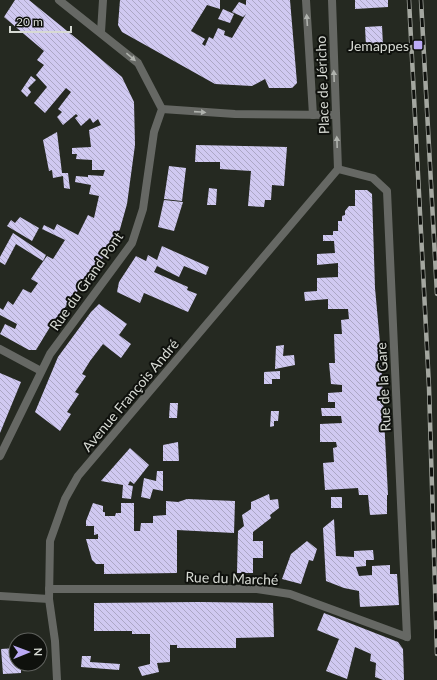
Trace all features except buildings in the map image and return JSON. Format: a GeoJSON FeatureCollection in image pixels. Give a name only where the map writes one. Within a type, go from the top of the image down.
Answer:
{"type":"FeatureCollection","features":[{"type":"Feature","properties":{"kind":"street"},"geometry":{"type":"LineString","coordinates":[[59,0],[138,63],[162,109],[235,114],[336,115]]}},
{"type":"Feature","properties":{"kind":"street"},"geometry":{"type":"LineString","coordinates":[[101,32],[103,0]]}},
{"type":"Feature","properties":{"kind":"street","name":"Place de Jéricho"},"geometry":{"type":"LineString","coordinates":[[306,0],[314,115]]}},
{"type":"Feature","properties":{"kind":"street","name":"Place de Jéricho"},"geometry":{"type":"LineString","coordinates":[[332,0],[338,169]]}},
{"type":"Feature","properties":{"kind":"street","name":"Rue du Grand Pont"},"geometry":{"type":"LineString","coordinates":[[0,456],[50,354],[132,244],[143,209],[154,132],[162,109]]}},
{"type":"Feature","properties":{"kind":"street","name":"Avenue François André"},"geometry":{"type":"LineString","coordinates":[[57,680],[55,641],[49,599],[50,541],[65,500],[78,476],[338,169]]}},
{"type":"Feature","properties":{"kind":"street","name":"Rue de la Gare"},"geometry":{"type":"LineString","coordinates":[[338,169],[373,178],[387,191],[407,638]]}},
{"type":"Feature","properties":{"kind":"street"},"geometry":{"type":"LineString","coordinates":[[0,349],[42,371]]}},
{"type":"Feature","properties":{"kind":"street","name":"Rue du Marché"},"geometry":{"type":"LineString","coordinates":[[49,589],[256,589],[290,594],[407,638]]}},
{"type":"Feature","properties":{"kind":"street"},"geometry":{"type":"LineString","coordinates":[[0,596],[49,599]]}},
{"type":"Feature","properties":{"kind":"railway"},"geometry":{"type":"LineString","coordinates":[[409,0],[429,387],[437,654]]}},
{"type":"Feature","properties":{"kind":"railway"},"geometry":{"type":"LineString","coordinates":[[421,0],[437,294]]}},
{"type":"Feature","properties":{"kind":"place","name":"Jemappes"},"geometry":{"type":"Point","coordinates":[418,45]}}]}
